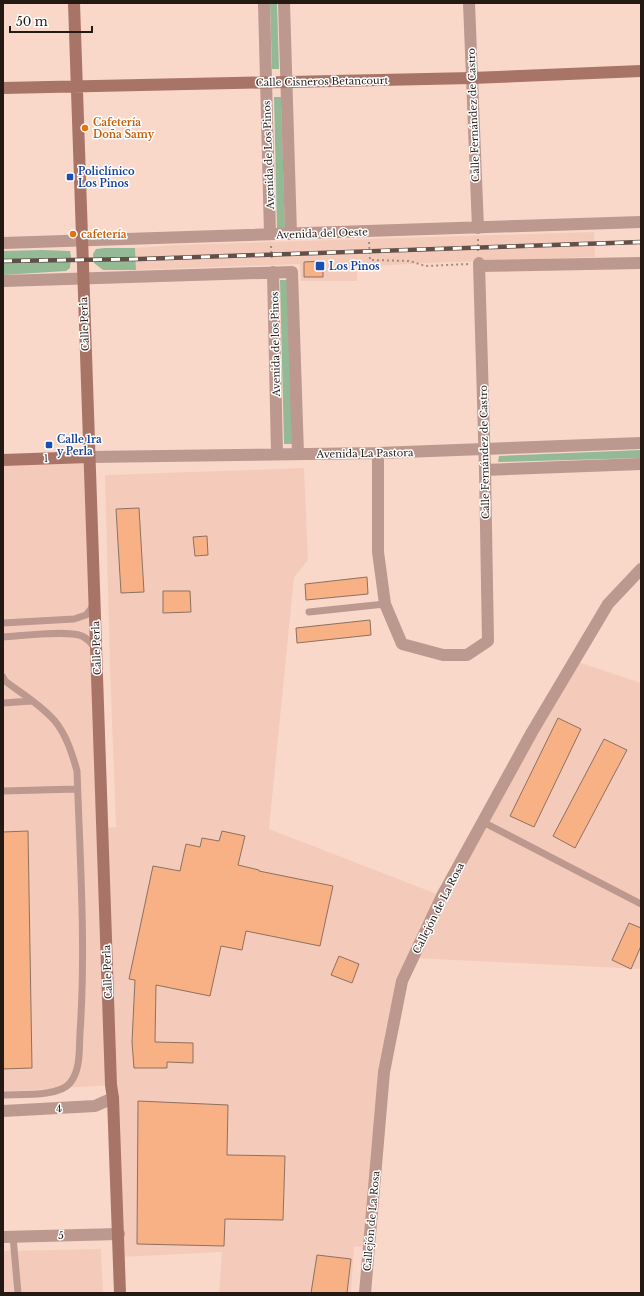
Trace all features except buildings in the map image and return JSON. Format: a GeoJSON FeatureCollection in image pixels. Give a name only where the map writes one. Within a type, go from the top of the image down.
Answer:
{"type":"FeatureCollection","features":[{"type":"Feature","properties":{"kind":"main road","name":"Calle Perla"},"geometry":{"type":"LineString","coordinates":[[74,3],[82,278],[95,595],[111,1077],[119,1234],[120,1293]]}},
{"type":"Feature","properties":{"kind":"main road","name":"Calle Cisneros Betancourt"},"geometry":{"type":"LineString","coordinates":[[3,88],[266,82],[286,83],[472,78],[641,71]]}},
{"type":"Feature","properties":{"kind":"main road","name":"1"},"geometry":{"type":"LineString","coordinates":[[3,460],[89,457]]}},
{"type":"Feature","properties":{"kind":"street","name":"Avenida de Los Pinos"},"geometry":{"type":"LineString","coordinates":[[264,3],[270,234]]}},
{"type":"Feature","properties":{"kind":"street","name":"Avenida de Los Pinos"},"geometry":{"type":"LineString","coordinates":[[284,3],[292,234]]}},
{"type":"Feature","properties":{"kind":"street","name":"Calle Fernández de Castro"},"geometry":{"type":"LineString","coordinates":[[468,3],[478,228]]}},
{"type":"Feature","properties":{"kind":"street","name":"Avenida del Oeste"},"geometry":{"type":"LineString","coordinates":[[3,243],[641,222]]}},
{"type":"Feature","properties":{"kind":"street"},"geometry":{"type":"LineString","coordinates":[[479,265],[641,263]]}},
{"type":"Feature","properties":{"kind":"street","name":"Calle Fernández de Castro"},"geometry":{"type":"LineString","coordinates":[[385,604],[402,644],[443,655],[449,655],[467,654],[488,641],[479,265]]}},
{"type":"Feature","properties":{"kind":"street"},"geometry":{"type":"LineString","coordinates":[[3,281],[273,272]]}},
{"type":"Feature","properties":{"kind":"street","name":"Avenida de los Pinos"},"geometry":{"type":"LineString","coordinates":[[277,454],[273,272],[292,272],[298,454]]}},
{"type":"Feature","properties":{"kind":"street","name":"Avenida La Pastora"},"geometry":{"type":"LineString","coordinates":[[89,457],[378,454],[641,443]]}},
{"type":"Feature","properties":{"kind":"street"},"geometry":{"type":"LineString","coordinates":[[378,454],[378,552],[385,604]]}},
{"type":"Feature","properties":{"kind":"street"},"geometry":{"type":"LineString","coordinates":[[485,470],[641,464]]}},
{"type":"Feature","properties":{"kind":"street","name":"Callejón de La Rosa"},"geometry":{"type":"LineString","coordinates":[[365,1293],[384,1072],[402,981],[442,896],[532,732],[608,604],[641,569]]}},
{"type":"Feature","properties":{"kind":"street","name":"4"},"geometry":{"type":"LineString","coordinates":[[3,1111],[95,1106],[113,1098]]}},
{"type":"Feature","properties":{"kind":"street","name":"5"},"geometry":{"type":"LineString","coordinates":[[8,1237],[119,1234]]}},
{"type":"Feature","properties":{"kind":"lane"},"geometry":{"type":"LineString","coordinates":[[3,623],[80,618],[86,615],[91,609],[95,595]]}},
{"type":"Feature","properties":{"kind":"lane"},"geometry":{"type":"LineString","coordinates":[[308,612],[385,604]]}},
{"type":"Feature","properties":{"kind":"lane"},"geometry":{"type":"LineString","coordinates":[[3,637],[74,634],[85,638],[93,646],[96,652]]}},
{"type":"Feature","properties":{"kind":"lane"},"geometry":{"type":"LineString","coordinates":[[3,677],[54,720],[72,754],[77,771],[82,912],[82,999],[77,1071],[70,1083],[62,1089],[52,1092],[3,1095]]}},
{"type":"Feature","properties":{"kind":"lane"},"geometry":{"type":"LineString","coordinates":[[3,703],[32,701]]}},
{"type":"Feature","properties":{"kind":"lane"},"geometry":{"type":"LineString","coordinates":[[3,791],[77,789]]}},
{"type":"Feature","properties":{"kind":"lane"},"geometry":{"type":"LineString","coordinates":[[483,822],[641,904]]}},
{"type":"Feature","properties":{"kind":"lane"},"geometry":{"type":"LineString","coordinates":[[8,1237],[18,1293]]}},
{"type":"Feature","properties":{"kind":"path"},"geometry":{"type":"LineString","coordinates":[[370,231],[370,260],[410,261],[425,266],[479,265],[478,228]]}},
{"type":"Feature","properties":{"kind":"path"},"geometry":{"type":"LineString","coordinates":[[270,234],[273,272]]}},
{"type":"Feature","properties":{"kind":"shaded area"},"geometry":{"type":"Polygon","coordinates":[[[594,232],[595,257],[357,267],[357,281],[301,281],[300,264],[136,270],[135,248],[176,245],[594,232]]]}},
{"type":"Feature","properties":{"kind":"shaded area"},"geometry":{"type":"Polygon","coordinates":[[[89,457],[102,828],[116,827],[105,475],[304,468],[308,560],[294,577],[269,829],[442,896],[575,661],[641,683],[641,969],[413,958],[384,1072],[369,1246],[354,1247],[351,1293],[219,1293],[222,1252],[120,1257],[111,1085],[3,1092],[3,460],[89,457]]]}},
{"type":"Feature","properties":{"kind":"shaded area"},"geometry":{"type":"Polygon","coordinates":[[[101,1249],[103,1293],[3,1293],[3,1251],[101,1249]]]}},
{"type":"Feature","properties":{"kind":"green space"},"geometry":{"type":"Polygon","coordinates":[[[270,3],[277,3],[279,69],[272,69],[270,3]]]}},
{"type":"Feature","properties":{"kind":"green space"},"geometry":{"type":"Polygon","coordinates":[[[274,97],[281,97],[285,229],[277,229],[274,97]]]}},
{"type":"Feature","properties":{"kind":"green space"},"geometry":{"type":"Polygon","coordinates":[[[135,248],[136,270],[103,270],[94,263],[93,254],[96,249],[135,248]]]}},
{"type":"Feature","properties":{"kind":"green space"},"geometry":{"type":"Polygon","coordinates":[[[3,251],[70,251],[70,268],[66,271],[3,275],[3,251]]]}},
{"type":"Feature","properties":{"kind":"green space"},"geometry":{"type":"Polygon","coordinates":[[[280,280],[288,280],[292,444],[284,444],[280,280]]]}},
{"type":"Feature","properties":{"kind":"green space"},"geometry":{"type":"Polygon","coordinates":[[[641,450],[641,458],[498,462],[499,456],[641,450]]]}},
{"type":"Feature","properties":{"kind":"railway"},"geometry":{"type":"LineString","coordinates":[[3,261],[140,259],[641,242]]}},
{"type":"Feature","properties":{"kind":"place","name":"Cafetería Doña Samy"},"geometry":{"type":"Point","coordinates":[85,128]}},
{"type":"Feature","properties":{"kind":"place","name":"Policlínico Los Pinos"},"geometry":{"type":"Point","coordinates":[70,177]}},
{"type":"Feature","properties":{"kind":"place","name":"cafetería"},"geometry":{"type":"Point","coordinates":[73,234]}},
{"type":"Feature","properties":{"kind":"place","name":"Los Pinos"},"geometry":{"type":"Point","coordinates":[320,266]}},
{"type":"Feature","properties":{"kind":"place","name":"Calle 1ra y Perla"},"geometry":{"type":"Point","coordinates":[49,445]}}]}
